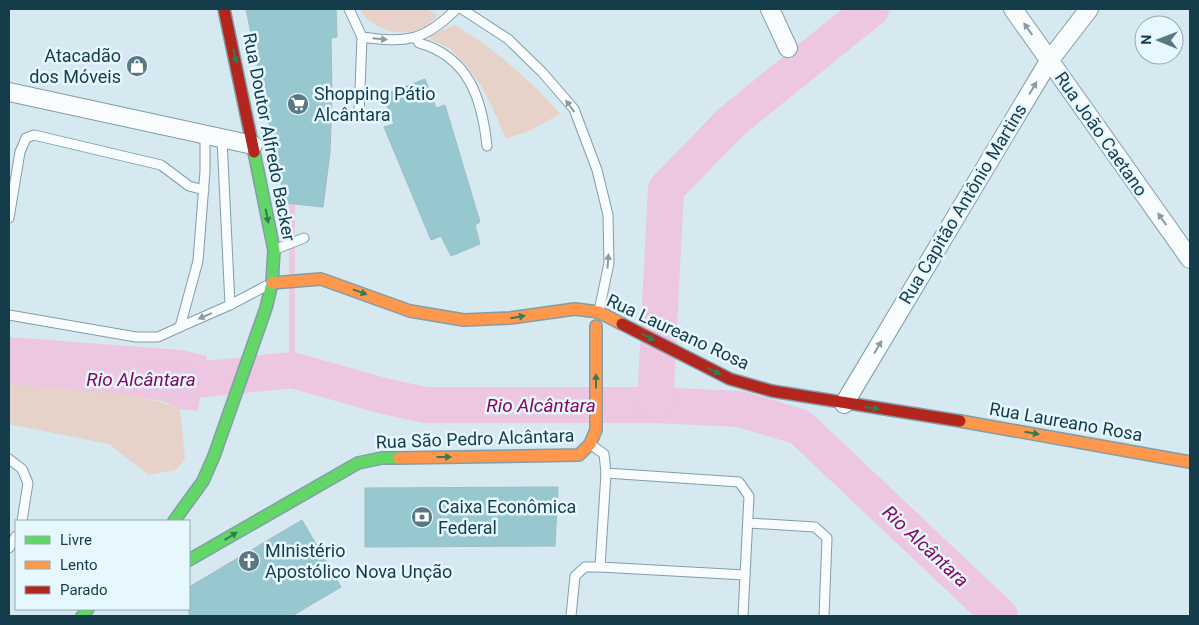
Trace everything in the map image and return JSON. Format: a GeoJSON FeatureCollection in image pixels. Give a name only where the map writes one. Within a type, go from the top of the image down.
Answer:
{"type":"FeatureCollection","features":[{"type":"Feature","properties":{"kind":"main road","name":"Rua Doutor Alfredo Backer"},"geometry":{"type":"LineString","coordinates":[[175,520],[203,481],[214,456],[266,308],[272,283],[274,250],[224,9]]}},
{"type":"Feature","properties":{"kind":"main road","name":"Rua Laureano Rosa"},"geometry":{"type":"LineString","coordinates":[[272,283],[313,279],[338,284],[410,311],[464,320],[510,318],[575,309],[599,312],[730,379],[772,391],[1016,430],[1190,462]]}},
{"type":"Feature","properties":{"kind":"main road","name":"Rua São Pedro Alcântara"},"geometry":{"type":"LineString","coordinates":[[190,559],[304,492],[358,463],[382,458],[580,455],[590,444],[596,430],[596,326]]}},
{"type":"Feature","properties":{"kind":"street"},"geometry":{"type":"LineString","coordinates":[[770,9],[788,48]]}},
{"type":"Feature","properties":{"kind":"street","name":"Rua João Caetano"},"geometry":{"type":"LineString","coordinates":[[1013,9],[1190,259]]}},
{"type":"Feature","properties":{"kind":"street","name":"Rua Capitão Antônio Martins"},"geometry":{"type":"LineString","coordinates":[[844,404],[1049,61],[1088,9]]}},
{"type":"Feature","properties":{"kind":"street"},"geometry":{"type":"LineString","coordinates":[[9,92],[253,145]]}},
{"type":"Feature","properties":{"kind":"lane"},"geometry":{"type":"LineString","coordinates":[[349,9],[362,37],[359,114]]}},
{"type":"Feature","properties":{"kind":"lane"},"geometry":{"type":"LineString","coordinates":[[362,37],[402,41],[416,38],[433,30],[456,9]]}},
{"type":"Feature","properties":{"kind":"lane","name":"Rua São Pedro Alcântara"},"geometry":{"type":"LineString","coordinates":[[462,9],[508,39],[542,72],[574,109],[597,170],[608,215],[609,263],[596,326]]}},
{"type":"Feature","properties":{"kind":"lane"},"geometry":{"type":"LineString","coordinates":[[416,38],[419,43],[432,46],[449,56],[463,71],[477,93],[484,116],[487,146]]}},
{"type":"Feature","properties":{"kind":"lane"},"geometry":{"type":"LineString","coordinates":[[9,218],[20,152],[26,138],[34,135],[161,165],[189,186],[204,190]]}},
{"type":"Feature","properties":{"kind":"lane"},"geometry":{"type":"LineString","coordinates":[[180,327],[198,261],[204,190],[214,137]]}},
{"type":"Feature","properties":{"kind":"lane"},"geometry":{"type":"LineString","coordinates":[[214,137],[230,305]]}},
{"type":"Feature","properties":{"kind":"lane"},"geometry":{"type":"LineString","coordinates":[[274,250],[304,238]]}},
{"type":"Feature","properties":{"kind":"lane"},"geometry":{"type":"LineString","coordinates":[[9,315],[136,337],[158,337],[230,305],[272,283]]}},
{"type":"Feature","properties":{"kind":"lane"},"geometry":{"type":"LineString","coordinates":[[590,444],[604,454],[606,473],[600,567]]}},
{"type":"Feature","properties":{"kind":"lane"},"geometry":{"type":"LineString","coordinates":[[9,459],[22,469],[28,483],[22,520]]}},
{"type":"Feature","properties":{"kind":"lane"},"geometry":{"type":"LineString","coordinates":[[606,473],[739,482],[749,496],[742,616]]}},
{"type":"Feature","properties":{"kind":"lane"},"geometry":{"type":"LineString","coordinates":[[748,523],[815,527],[826,538],[824,616]]}},
{"type":"Feature","properties":{"kind":"lane"},"geometry":{"type":"LineString","coordinates":[[571,616],[575,576],[585,567],[745,575]]}},
{"type":"Feature","properties":{"kind":"shaded area"},"geometry":{"type":"Polygon","coordinates":[[[360,9],[426,9],[438,15],[428,25],[419,30],[399,32],[390,31],[372,23],[360,9]]]}},
{"type":"Feature","properties":{"kind":"shaded area"},"geometry":{"type":"Polygon","coordinates":[[[455,25],[511,65],[560,114],[531,130],[506,139],[490,102],[477,79],[450,49],[429,38],[455,25]]]}},
{"type":"Feature","properties":{"kind":"shaded area"},"geometry":{"type":"Polygon","coordinates":[[[9,384],[96,390],[141,398],[180,409],[185,458],[176,470],[149,475],[109,444],[9,424],[9,384]]]}},
{"type":"Feature","properties":{"kind":"water"},"geometry":{"type":"Polygon","coordinates":[[[9,337],[181,350],[207,356],[198,411],[180,409],[162,401],[112,393],[9,384],[9,337]]]}},
{"type":"Feature","properties":{"kind":"building","name":"Shopping Pátio Alcântara"},"geometry":{"type":"Polygon","coordinates":[[[246,9],[336,9],[337,37],[331,38],[330,152],[323,207],[285,203],[246,9]]]}},
{"type":"Feature","properties":{"kind":"building"},"geometry":{"type":"Polygon","coordinates":[[[425,79],[436,108],[445,105],[480,222],[475,225],[480,244],[451,256],[441,236],[431,240],[384,127],[394,124],[383,95],[425,79]]]}},
{"type":"Feature","properties":{"kind":"building"},"geometry":{"type":"Polygon","coordinates":[[[558,487],[555,546],[365,547],[365,488],[558,487]]]}},
{"type":"Feature","properties":{"kind":"building"},"geometry":{"type":"Polygon","coordinates":[[[302,520],[341,587],[292,616],[189,616],[190,586],[302,520]]]}},
{"type":"Feature","properties":{"kind":"waterway"},"geometry":{"type":"LineString","coordinates":[[655,405],[666,189],[731,122],[871,9]]}},
{"type":"Feature","properties":{"kind":"waterway"},"geometry":{"type":"LineString","coordinates":[[292,197],[292,370]]}},
{"type":"Feature","properties":{"kind":"waterway","name":"Rio Alcântara"},"geometry":{"type":"LineString","coordinates":[[153,381],[177,382],[292,370],[384,396],[425,405],[655,405],[740,409],[800,427],[1000,616]]}},
{"type":"Feature","properties":{"kind":"traffic: fast"},"geometry":{"type":"LineString","coordinates":[[175,520],[203,481],[214,456],[266,308],[272,283],[274,250],[254,152]]}},
{"type":"Feature","properties":{"kind":"traffic: fast"},"geometry":{"type":"LineString","coordinates":[[190,559],[358,463],[382,458],[399,458]]}},
{"type":"Feature","properties":{"kind":"traffic: fast"},"geometry":{"type":"LineString","coordinates":[[82,616],[87,610]]}},
{"type":"Feature","properties":{"kind":"traffic: slow"},"geometry":{"type":"LineString","coordinates":[[272,283],[321,279],[410,311],[464,320],[510,318],[575,309],[599,312],[622,324]]}},
{"type":"Feature","properties":{"kind":"traffic: slow"},"geometry":{"type":"LineString","coordinates":[[399,458],[579,455],[590,444],[596,430],[596,326]]}},
{"type":"Feature","properties":{"kind":"traffic: slow"},"geometry":{"type":"LineString","coordinates":[[960,421],[1190,462]]}},
{"type":"Feature","properties":{"kind":"traffic: jam"},"geometry":{"type":"LineString","coordinates":[[224,9],[254,152]]}},
{"type":"Feature","properties":{"kind":"traffic: jam"},"geometry":{"type":"LineString","coordinates":[[622,324],[730,379],[772,391],[960,421]]}},
{"type":"Feature","properties":{"kind":"place","name":"Atacadão dos Móveis"},"geometry":{"type":"Point","coordinates":[137,66]}},
{"type":"Feature","properties":{"kind":"place","name":"Shopping Pátio Alcântara"},"geometry":{"type":"Point","coordinates":[298,104]}},
{"type":"Feature","properties":{"kind":"place","name":"Caixa Econômica Federal"},"geometry":{"type":"Point","coordinates":[422,517]}},
{"type":"Feature","properties":{"kind":"place","name":"MInistério Apostólico Nova Unção"},"geometry":{"type":"Point","coordinates":[249,561]}}]}
